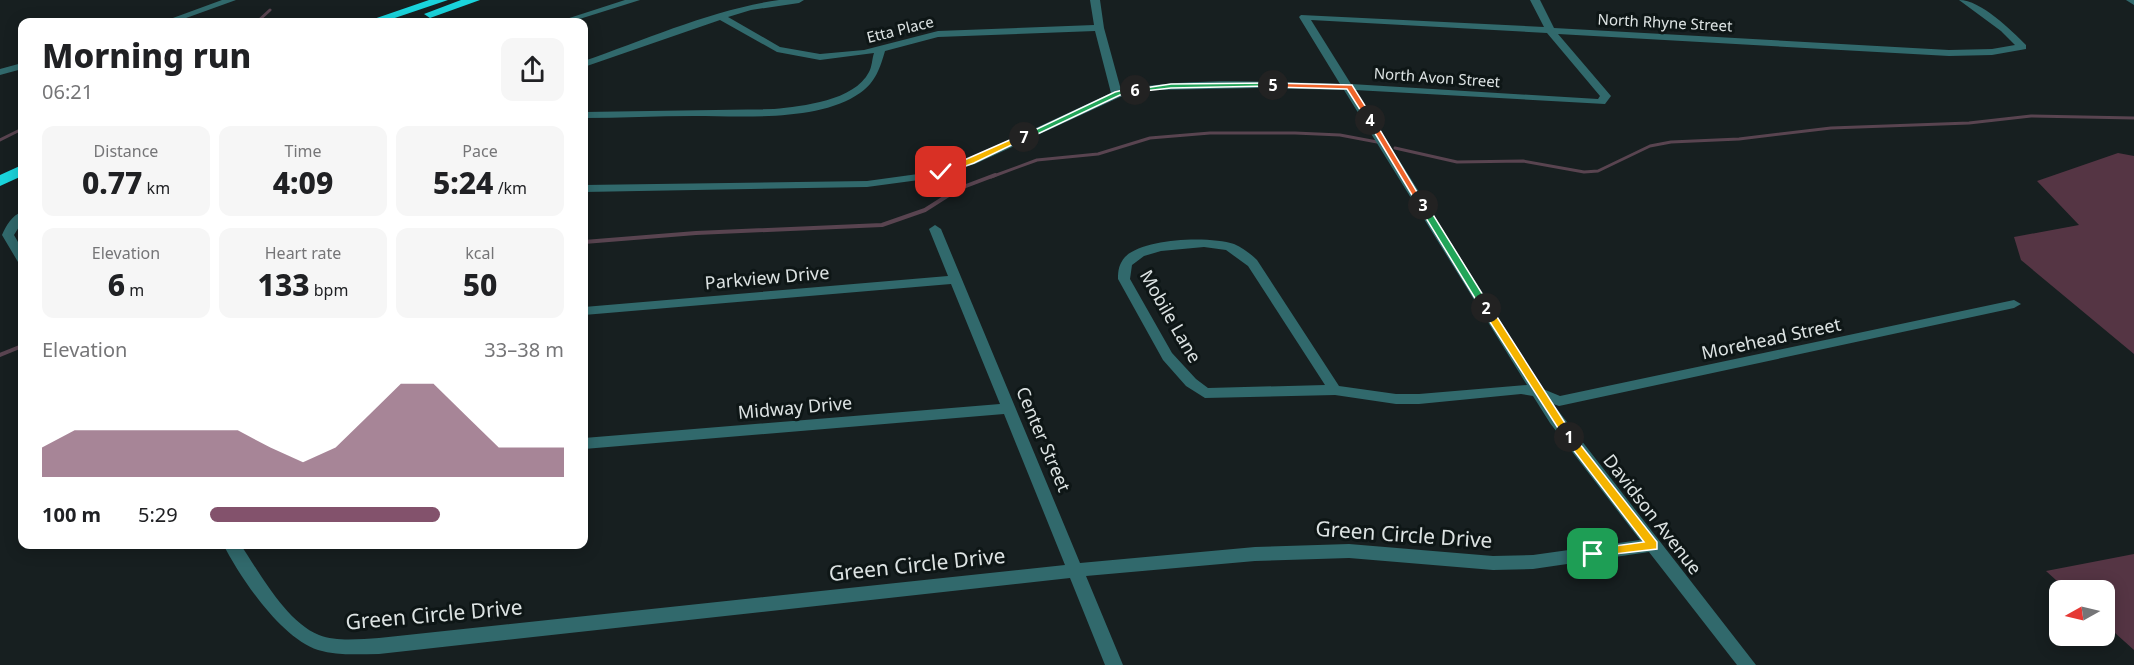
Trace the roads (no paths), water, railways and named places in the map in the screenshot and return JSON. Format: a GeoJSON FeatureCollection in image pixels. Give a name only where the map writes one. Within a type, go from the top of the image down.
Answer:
{"type":"FeatureCollection","features":[{"type":"Feature","properties":{"kind":"highway"},"geometry":{"type":"LineString","coordinates":[[383,18],[442,0]]}},
{"type":"Feature","properties":{"kind":"highway"},"geometry":{"type":"LineString","coordinates":[[416,18],[474,0]]}},
{"type":"Feature","properties":{"kind":"highway"},"geometry":{"type":"LineString","coordinates":[[0,168],[18,158]]}},
{"type":"Feature","properties":{"kind":"highway"},"geometry":{"type":"LineString","coordinates":[[0,181],[18,172]]}},
{"type":"Feature","properties":{"kind":"street"},"geometry":{"type":"LineString","coordinates":[[179,18],[231,0]]}},
{"type":"Feature","properties":{"kind":"street"},"geometry":{"type":"LineString","coordinates":[[575,18],[635,0]]}},
{"type":"Feature","properties":{"kind":"street"},"geometry":{"type":"LineString","coordinates":[[588,63],[748,7],[799,0]]}},
{"type":"Feature","properties":{"kind":"street"},"geometry":{"type":"LineString","coordinates":[[1095,0],[1099,28],[1117,94]]}},
{"type":"Feature","properties":{"kind":"street"},"geometry":{"type":"LineString","coordinates":[[1535,0],[1551,32]]}},
{"type":"Feature","properties":{"kind":"street","name":"North Rhyne Street"},"geometry":{"type":"LineString","coordinates":[[1304,16],[1551,32],[1949,53],[1992,52],[2023,47],[2004,29],[1964,0]]}},
{"type":"Feature","properties":{"kind":"street","name":"Etta Place"},"geometry":{"type":"LineString","coordinates":[[719,16],[777,49],[820,57],[848,56],[880,50],[938,34],[1099,28]]}},
{"type":"Feature","properties":{"kind":"street","name":"Davidson Avenue"},"geometry":{"type":"LineString","coordinates":[[1304,16],[1538,392],[1589,464],[1747,665]]}},
{"type":"Feature","properties":{"kind":"street","name":"North Avon Street"},"geometry":{"type":"LineString","coordinates":[[588,189],[867,184],[929,175],[971,162],[1117,94],[1171,86],[1350,87],[1601,102],[1606,96],[1551,32]]}},
{"type":"Feature","properties":{"kind":"street"},"geometry":{"type":"LineString","coordinates":[[588,115],[762,114],[813,108],[843,97],[869,80],[878,68],[880,50]]}},
{"type":"Feature","properties":{"kind":"street"},"geometry":{"type":"LineString","coordinates":[[0,72],[18,67]]}},
{"type":"Feature","properties":{"kind":"street"},"geometry":{"type":"LineString","coordinates":[[18,220],[8,235],[18,252]]}},
{"type":"Feature","properties":{"kind":"street","name":"Center Street"},"geometry":{"type":"LineString","coordinates":[[935,229],[1077,570],[1114,665]]}},
{"type":"Feature","properties":{"kind":"street","name":"Mobile Lane"},"geometry":{"type":"LineString","coordinates":[[1335,390],[1253,263],[1241,251],[1226,244],[1182,244],[1134,255],[1126,265],[1124,279],[1174,366],[1188,383],[1204,393],[1335,390],[1396,399],[1419,399],[1521,389],[1538,392]]}},
{"type":"Feature","properties":{"kind":"street","name":"Parkview Drive"},"geometry":{"type":"LineString","coordinates":[[588,310],[955,280]]}},
{"type":"Feature","properties":{"kind":"street","name":"Morehead Street"},"geometry":{"type":"LineString","coordinates":[[1538,392],[1559,401],[2014,304]]}},
{"type":"Feature","properties":{"kind":"street","name":"Midway Drive"},"geometry":{"type":"LineString","coordinates":[[588,444],[1010,408]]}},
{"type":"Feature","properties":{"kind":"street","name":"Green Circle Drive"},"geometry":{"type":"LineString","coordinates":[[235,549],[291,627],[312,640],[338,646],[379,646],[1077,570],[1318,550],[1450,561],[1523,562],[1653,545]]}},
{"type":"Feature","properties":{"kind":"waterway"},"geometry":{"type":"LineString","coordinates":[[261,18],[270,10]]}},
{"type":"Feature","properties":{"kind":"waterway"},"geometry":{"type":"LineString","coordinates":[[1395,148],[1457,162],[1523,161],[1584,172],[1598,171],[1650,146],[1671,142],[1739,139],[1831,128],[1969,123],[2031,116],[2134,118]]}},
{"type":"Feature","properties":{"kind":"waterway"},"geometry":{"type":"LineString","coordinates":[[0,140],[18,131]]}},
{"type":"Feature","properties":{"kind":"waterway"},"geometry":{"type":"LineString","coordinates":[[991,177],[1037,160],[1098,154],[1150,138],[1210,133],[1295,133],[1340,135],[1377,142]]}},
{"type":"Feature","properties":{"kind":"waterway"},"geometry":{"type":"LineString","coordinates":[[588,242],[696,233],[882,225],[925,210],[958,189],[995,175]]}},
{"type":"Feature","properties":{"kind":"waterway"},"geometry":{"type":"LineString","coordinates":[[0,355],[18,348]]}}]}
